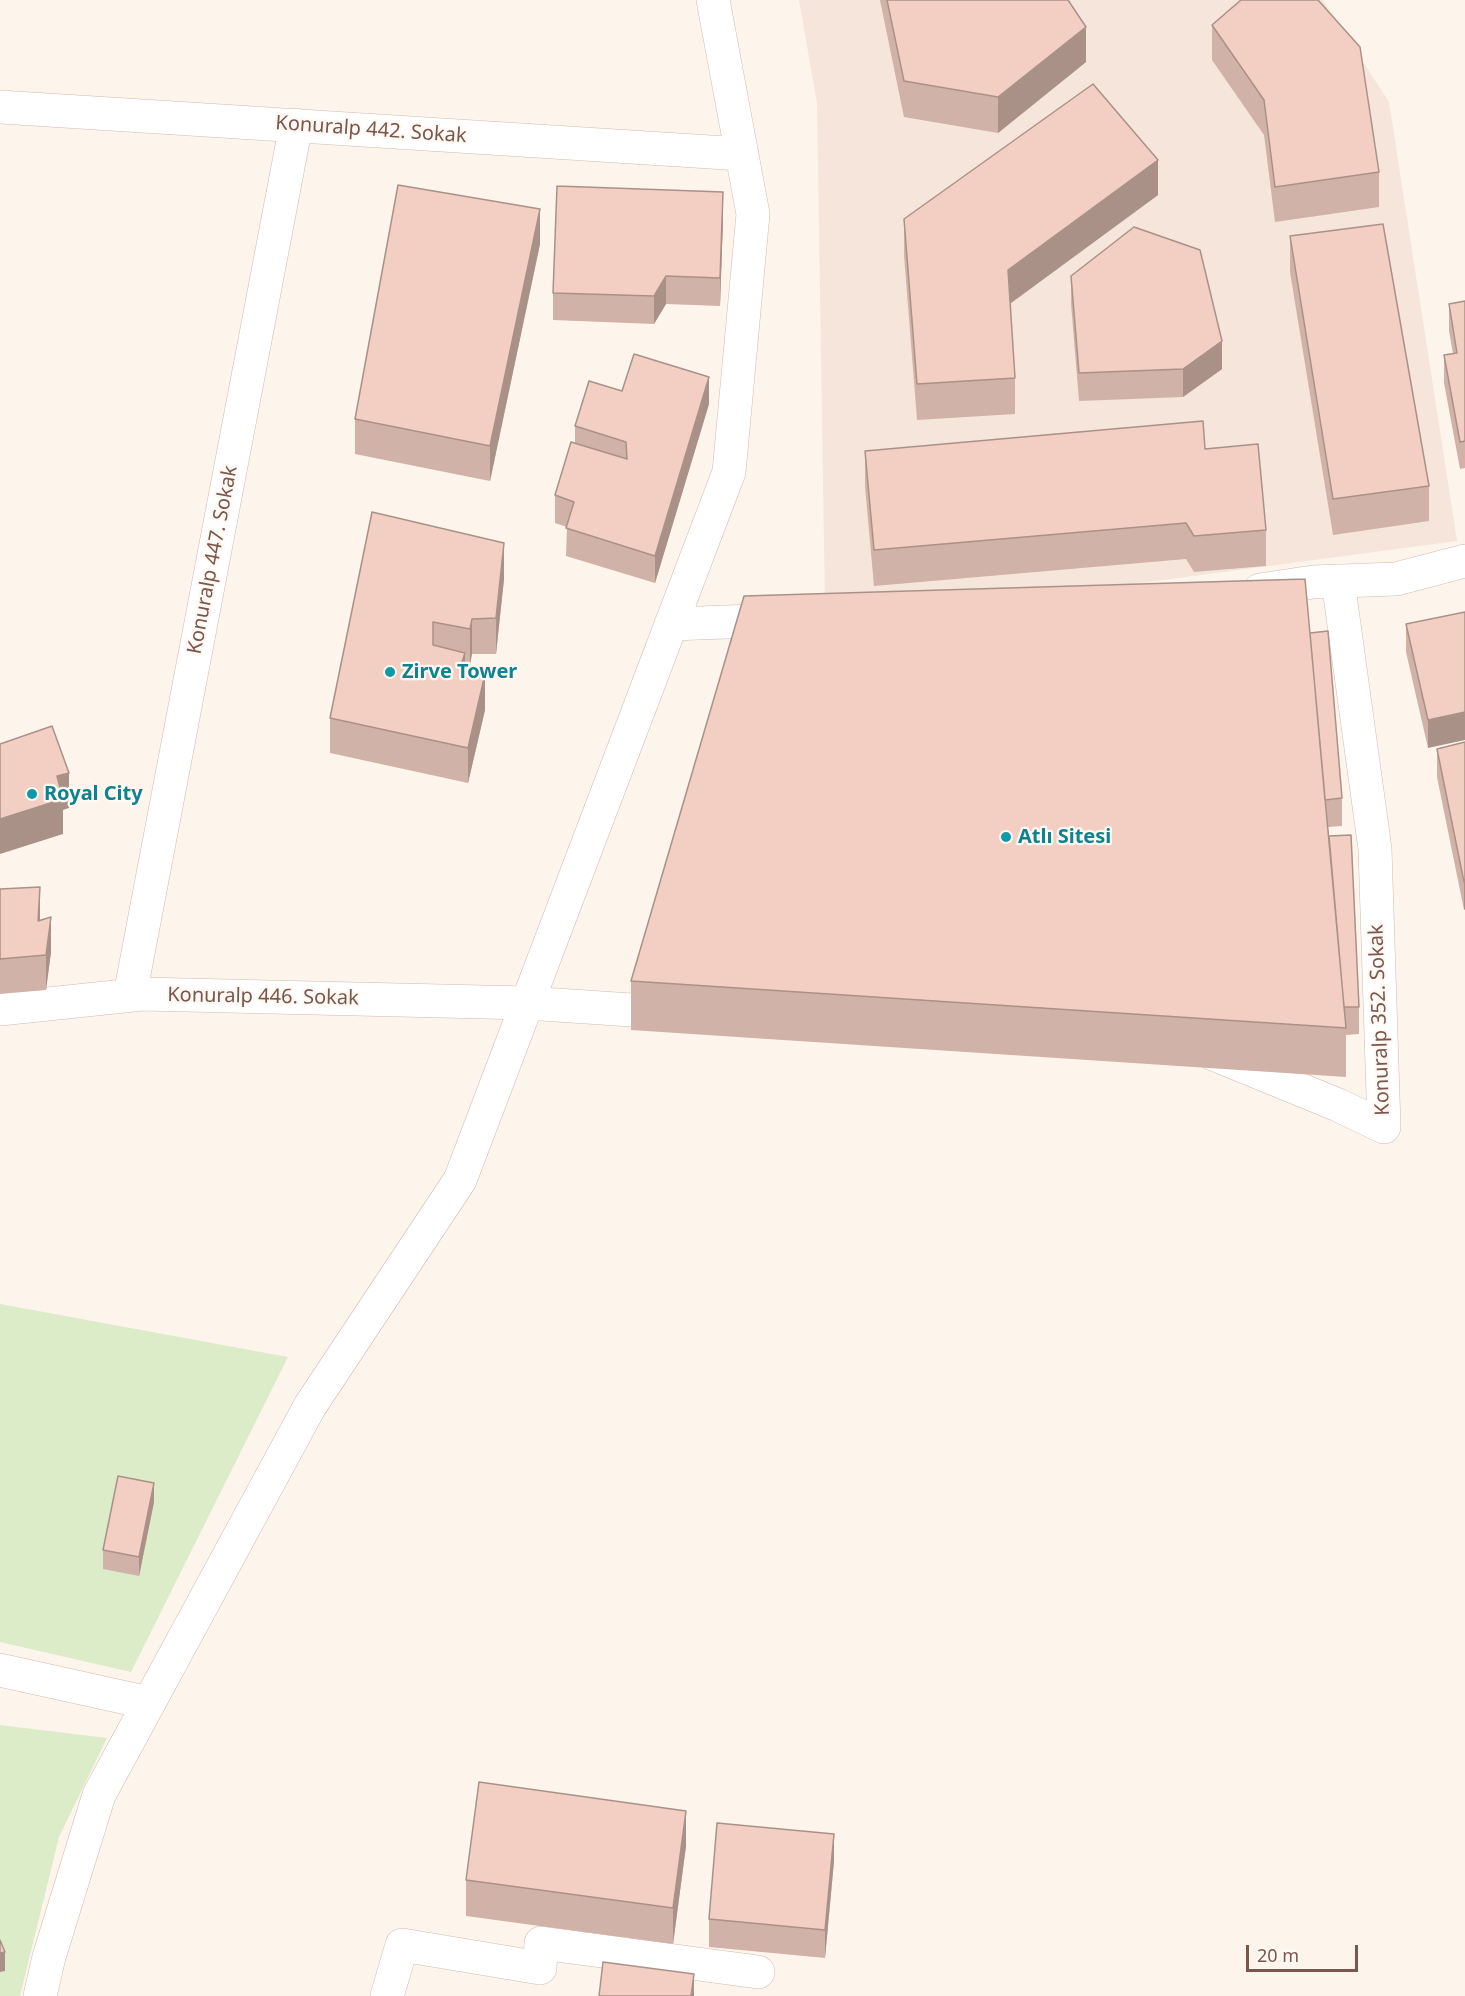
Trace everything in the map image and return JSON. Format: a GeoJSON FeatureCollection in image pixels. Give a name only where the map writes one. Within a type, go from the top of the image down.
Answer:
{"type":"FeatureCollection","features":[{"type":"Feature","properties":{"kind":"street"},"geometry":{"type":"LineString","coordinates":[[40,1996],[49,1958],[99,1795],[310,1406],[460,1180],[729,472],[753,214],[713,0]]}},
{"type":"Feature","properties":{"kind":"street","name":"Konuralp 442. Sokak"},"geometry":{"type":"LineString","coordinates":[[0,107],[742,154]]}},
{"type":"Feature","properties":{"kind":"street","name":"Konuralp 447. Sokak"},"geometry":{"type":"LineString","coordinates":[[130,996],[296,125]]}},
{"type":"Feature","properties":{"kind":"street"},"geometry":{"type":"LineString","coordinates":[[1233,594],[1313,582],[1396,579],[1465,561]]}},
{"type":"Feature","properties":{"kind":"street","name":"Konuralp 352. Sokak"},"geometry":{"type":"LineString","coordinates":[[1178,1044],[1190,1045],[1338,1105],[1384,1127],[1375,849],[1338,581]]}},
{"type":"Feature","properties":{"kind":"street"},"geometry":{"type":"LineString","coordinates":[[671,624],[812,618]]}},
{"type":"Feature","properties":{"kind":"street","name":"Konuralp 446. Sokak"},"geometry":{"type":"LineString","coordinates":[[0,1009],[130,996],[527,1003]]}},
{"type":"Feature","properties":{"kind":"street"},"geometry":{"type":"LineString","coordinates":[[527,1003],[705,1015]]}},
{"type":"Feature","properties":{"kind":"street"},"geometry":{"type":"LineString","coordinates":[[0,1670],[149,1703]]}},
{"type":"Feature","properties":{"kind":"street"},"geometry":{"type":"LineString","coordinates":[[387,1996],[402,1945],[540,1968],[541,1943],[758,1972]]}},
{"type":"Feature","properties":{"kind":"shaded area"},"geometry":{"type":"Polygon","coordinates":[[[799,0],[1323,0],[1389,102],[1457,541],[1065,593],[825,603],[817,103],[799,0]]]}},
{"type":"Feature","properties":{"kind":"green space"},"geometry":{"type":"Polygon","coordinates":[[[0,1304],[288,1357],[131,1672],[0,1642],[0,1304]]]}},
{"type":"Feature","properties":{"kind":"green space"},"geometry":{"type":"Polygon","coordinates":[[[0,1725],[107,1738],[59,1837],[20,1996],[0,1996],[0,1725]]]}},
{"type":"Feature","properties":{"kind":"building"},"geometry":{"type":"Polygon","coordinates":[[[887,0],[1068,0],[1086,27],[998,97],[904,81],[887,0]]]}},
{"type":"Feature","properties":{"kind":"building"},"geometry":{"type":"Polygon","coordinates":[[[1241,0],[1318,0],[1360,47],[1379,172],[1275,187],[1264,100],[1212,25],[1241,0]]]}},
{"type":"Feature","properties":{"kind":"building"},"geometry":{"type":"Polygon","coordinates":[[[1093,84],[1158,160],[1008,270],[1015,378],[917,384],[904,219],[1093,84]]]}},
{"type":"Feature","properties":{"kind":"building"},"geometry":{"type":"Polygon","coordinates":[[[398,185],[540,209],[490,446],[355,419],[398,185]]]}},
{"type":"Feature","properties":{"kind":"building"},"geometry":{"type":"Polygon","coordinates":[[[557,186],[723,192],[720,278],[666,276],[654,296],[553,293],[557,186]]]}},
{"type":"Feature","properties":{"kind":"building"},"geometry":{"type":"Polygon","coordinates":[[[1383,224],[1429,486],[1333,499],[1290,236],[1383,224]]]}},
{"type":"Feature","properties":{"kind":"building"},"geometry":{"type":"Polygon","coordinates":[[[1134,227],[1200,250],[1222,341],[1183,369],[1079,373],[1071,276],[1134,227]]]}},
{"type":"Feature","properties":{"kind":"building"},"geometry":{"type":"Polygon","coordinates":[[[1465,301],[1465,441],[1460,442],[1444,355],[1457,353],[1449,304],[1465,301]]]}},
{"type":"Feature","properties":{"kind":"building"},"geometry":{"type":"Polygon","coordinates":[[[634,354],[709,377],[655,556],[566,528],[574,502],[555,495],[571,442],[627,459],[626,442],[575,426],[589,381],[622,391],[634,354]]]}},
{"type":"Feature","properties":{"kind":"building"},"geometry":{"type":"Polygon","coordinates":[[[1203,421],[1205,449],[1258,444],[1266,530],[1194,536],[1186,523],[874,550],[865,451],[1203,421]]]}},
{"type":"Feature","properties":{"kind":"building","name":"Zirve Tower"},"geometry":{"type":"Polygon","coordinates":[[[372,512],[504,543],[496,618],[472,619],[470,629],[433,622],[433,645],[465,653],[460,668],[485,674],[468,748],[330,718],[372,512]]]}},
{"type":"Feature","properties":{"kind":"building","name":"Atlı Sitesi"},"geometry":{"type":"Polygon","coordinates":[[[1305,579],[1346,1028],[631,981],[744,596],[1305,579]]]}},
{"type":"Feature","properties":{"kind":"building"},"geometry":{"type":"Polygon","coordinates":[[[1465,612],[1465,712],[1428,720],[1406,624],[1465,612]]]}},
{"type":"Feature","properties":{"kind":"building"},"geometry":{"type":"Polygon","coordinates":[[[1328,631],[1342,798],[1325,800],[1310,633],[1328,631]]]}},
{"type":"Feature","properties":{"kind":"building"},"geometry":{"type":"Polygon","coordinates":[[[52,726],[69,773],[57,776],[63,799],[0,819],[0,744],[52,726]]]}},
{"type":"Feature","properties":{"kind":"building"},"geometry":{"type":"Polygon","coordinates":[[[1465,742],[1465,882],[1464,882],[1437,749],[1465,742]]]}},
{"type":"Feature","properties":{"kind":"building"},"geometry":{"type":"Polygon","coordinates":[[[1351,835],[1359,1007],[1344,1007],[1329,836],[1351,835]]]}},
{"type":"Feature","properties":{"kind":"building"},"geometry":{"type":"Polygon","coordinates":[[[40,887],[38,921],[51,917],[46,955],[0,959],[0,889],[40,887]]]}},
{"type":"Feature","properties":{"kind":"building"},"geometry":{"type":"Polygon","coordinates":[[[118,1476],[154,1483],[139,1557],[103,1550],[118,1476]]]}},
{"type":"Feature","properties":{"kind":"building"},"geometry":{"type":"Polygon","coordinates":[[[479,1782],[686,1811],[673,1908],[466,1880],[479,1782]]]}},
{"type":"Feature","properties":{"kind":"building"},"geometry":{"type":"Polygon","coordinates":[[[717,1823],[834,1834],[825,1930],[709,1919],[717,1823]]]}},
{"type":"Feature","properties":{"kind":"building"},"geometry":{"type":"Polygon","coordinates":[[[0,1940],[5,1952],[0,1953],[0,1940]]]}},
{"type":"Feature","properties":{"kind":"building"},"geometry":{"type":"Polygon","coordinates":[[[603,1962],[694,1974],[691,1996],[599,1996],[603,1962]]]}},
{"type":"Feature","properties":{"kind":"place","name":"Zirve Tower"},"geometry":{"type":"Point","coordinates":[390,672]}},
{"type":"Feature","properties":{"kind":"place","name":"Royal City"},"geometry":{"type":"Point","coordinates":[32,794]}},
{"type":"Feature","properties":{"kind":"place","name":"Atlı Sitesi"},"geometry":{"type":"Point","coordinates":[1006,837]}}]}
